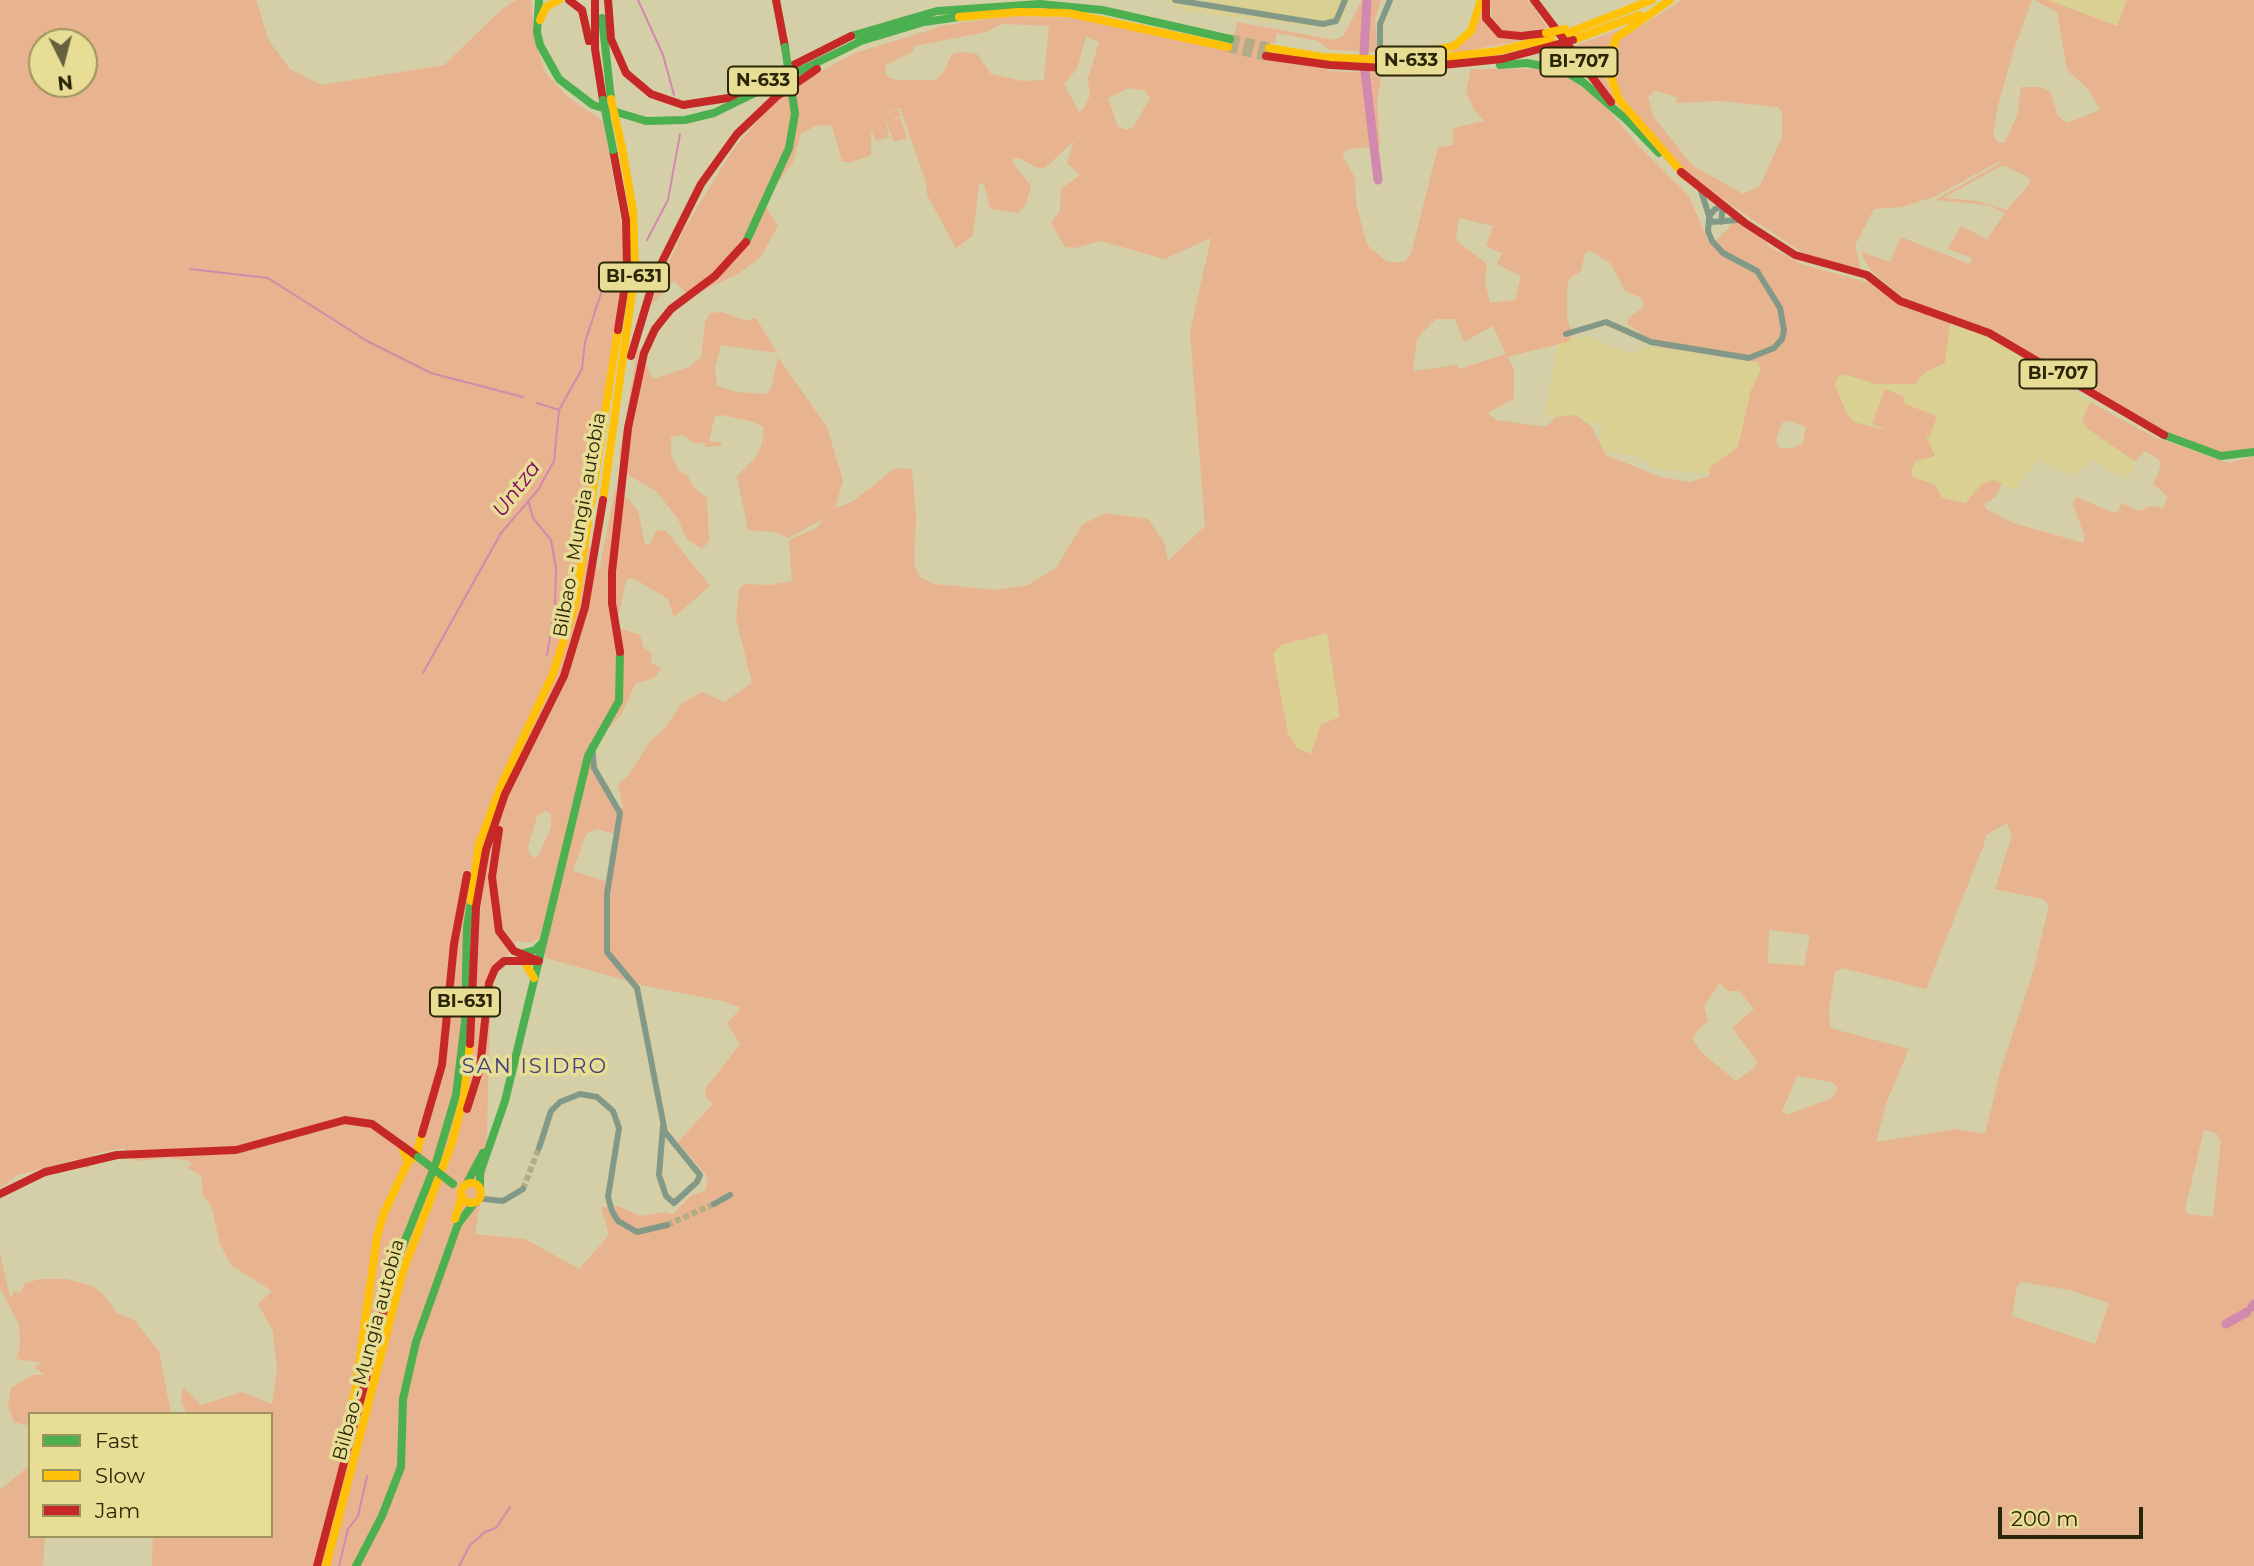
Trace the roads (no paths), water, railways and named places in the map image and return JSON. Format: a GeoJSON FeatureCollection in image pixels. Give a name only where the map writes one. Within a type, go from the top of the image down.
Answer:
{"type":"FeatureCollection","features":[{"type":"Feature","properties":{"kind":"main road"},"geometry":{"type":"LineString","coordinates":[[538,0],[537,32],[544,51]]}},
{"type":"Feature","properties":{"kind":"main road"},"geometry":{"type":"LineString","coordinates":[[544,51],[540,31],[542,13],[551,3],[559,0]]}},
{"type":"Feature","properties":{"kind":"main road"},"geometry":{"type":"LineString","coordinates":[[569,0],[582,10],[586,18],[598,79]]}},
{"type":"Feature","properties":{"kind":"main road","name":"Bilbao - Mungia autobia"},"geometry":{"type":"LineString","coordinates":[[595,0],[598,79],[607,99]]}},
{"type":"Feature","properties":{"kind":"main road","name":"Bilbao - Mungia autobia"},"geometry":{"type":"LineString","coordinates":[[326,1566],[403,1271],[452,1143],[469,1065],[475,917],[486,850],[505,794],[564,676],[579,628],[618,406],[635,261],[633,210],[607,99],[602,0]]}},
{"type":"Feature","properties":{"kind":"main road","name":"N-633"},"geometry":{"type":"LineString","coordinates":[[544,51],[559,79],[581,98],[608,112],[646,121],[685,120],[714,113],[861,41],[932,22],[988,13],[1069,13],[1229,43],[1102,10],[1040,4],[937,11],[869,29],[829,46],[728,98],[683,104],[651,94],[626,73],[611,39],[608,0]]}},
{"type":"Feature","properties":{"kind":"main road"},"geometry":{"type":"LineString","coordinates":[[356,1566],[382,1516],[401,1468],[407,1379],[462,1215],[482,1195],[480,1172],[501,1116],[592,746],[616,709],[620,690],[612,572],[628,428],[644,353],[655,329],[671,309],[715,276],[743,247],[789,148],[795,114],[776,0]]}},
{"type":"Feature","properties":{"kind":"main road"},"geometry":{"type":"LineString","coordinates":[[1322,57],[1421,53],[1454,46],[1471,31],[1481,0]]}},
{"type":"Feature","properties":{"kind":"main road"},"geometry":{"type":"LineString","coordinates":[[1487,0],[1486,18],[1500,34],[1551,39],[1569,34]]}},
{"type":"Feature","properties":{"kind":"main road","name":"BI-707"},"geometry":{"type":"LineString","coordinates":[[1534,0],[1593,81],[1628,121],[1686,177],[1742,220],[1810,262],[1867,275],[1900,301],[1989,333],[2163,436],[2221,456],[2254,452]]}},
{"type":"Feature","properties":{"kind":"main road","name":"N-633"},"geometry":{"type":"LineString","coordinates":[[1569,34],[1652,0]]}},
{"type":"Feature","properties":{"kind":"main road"},"geometry":{"type":"LineString","coordinates":[[1670,0],[1616,38],[1608,55],[1607,66],[1619,100],[1686,177]]}},
{"type":"Feature","properties":{"kind":"main road","name":"N-633"},"geometry":{"type":"LineString","coordinates":[[1551,39],[1502,59],[1403,69],[1330,65],[1267,52],[1412,61],[1498,51],[1569,34],[1661,5]]}},
{"type":"Feature","properties":{"kind":"main road","name":"N-633"},"geometry":{"type":"LineString","coordinates":[[799,71],[849,42],[871,33],[904,22],[976,7]]}},
{"type":"Feature","properties":{"kind":"main road"},"geometry":{"type":"LineString","coordinates":[[618,406],[644,307],[670,241],[701,184],[737,134],[775,97],[821,66],[864,45],[932,22]]}},
{"type":"Feature","properties":{"kind":"main road"},"geometry":{"type":"LineString","coordinates":[[1403,69],[1453,69],[1527,63],[1551,67],[1584,83],[1628,121]]}},
{"type":"Feature","properties":{"kind":"main road","name":"Bilbao - Mungia autobia"},"geometry":{"type":"LineString","coordinates":[[317,1566],[398,1258],[436,1163],[456,1095],[465,1022],[467,927],[479,844],[503,781],[553,674],[575,605],[627,273],[624,207],[617,149]]}},
{"type":"Feature","properties":{"kind":"main road"},"geometry":{"type":"LineString","coordinates":[[534,737],[502,821],[492,877],[492,901],[499,931],[506,944],[524,957],[538,961]]}},
{"type":"Feature","properties":{"kind":"main road"},"geometry":{"type":"LineString","coordinates":[[324,1539],[324,1525],[355,1392],[374,1250],[384,1213],[408,1162],[417,1156],[442,1065],[458,916],[474,851],[479,844]]}},
{"type":"Feature","properties":{"kind":"main road"},"geometry":{"type":"LineString","coordinates":[[452,1143],[480,1068],[489,983],[495,969],[504,961],[524,957],[543,942]]}},
{"type":"Feature","properties":{"kind":"main road"},"geometry":{"type":"LineString","coordinates":[[524,957],[534,978]]}},
{"type":"Feature","properties":{"kind":"main road"},"geometry":{"type":"LineString","coordinates":[[440,1275],[461,1195],[501,1116]]}},
{"type":"Feature","properties":{"kind":"main road"},"geometry":{"type":"LineString","coordinates":[[0,1194],[45,1172],[117,1155],[245,1149],[345,1120],[372,1124],[453,1184],[467,1202],[475,1202]]}},
{"type":"Feature","properties":{"kind":"main road"},"geometry":{"type":"LineString","coordinates":[[400,1143],[422,1134]]}},
{"type":"Feature","properties":{"kind":"main road"},"geometry":{"type":"LineString","coordinates":[[400,1143],[408,1162]]}},
{"type":"Feature","properties":{"kind":"main road"},"geometry":{"type":"LineString","coordinates":[[453,1184],[476,1183],[480,1187]]}},
{"type":"Feature","properties":{"kind":"street"},"geometry":{"type":"LineString","coordinates":[[1175,0],[1329,24],[1338,18],[1345,0]]}},
{"type":"Feature","properties":{"kind":"street"},"geometry":{"type":"LineString","coordinates":[[1380,45],[1380,24],[1390,0]]}},
{"type":"Feature","properties":{"kind":"street"},"geometry":{"type":"LineString","coordinates":[[1566,334],[1606,322],[1651,342],[1749,358],[1774,348],[1782,339],[1783,323],[1766,283],[1750,265],[1729,256],[1709,237],[1710,217],[1698,187]]}},
{"type":"Feature","properties":{"kind":"street"},"geometry":{"type":"LineString","coordinates":[[1710,217],[1715,209],[1723,206]]}},
{"type":"Feature","properties":{"kind":"street"},"geometry":{"type":"LineString","coordinates":[[1716,245],[1714,235],[1723,206]]}},
{"type":"Feature","properties":{"kind":"street"},"geometry":{"type":"LineString","coordinates":[[1710,217],[1719,223],[1742,220]]}},
{"type":"Feature","properties":{"kind":"street"},"geometry":{"type":"LineString","coordinates":[[592,746],[594,768],[620,813],[607,894],[607,952],[638,988],[663,1126],[659,1175],[666,1196],[674,1203],[697,1182],[700,1175],[663,1126]]}},
{"type":"Feature","properties":{"kind":"street"},"geometry":{"type":"LineString","coordinates":[[539,1148],[554,1106],[573,1095],[597,1097],[612,1111],[619,1128],[608,1197],[612,1212],[618,1221],[637,1232],[667,1225]]}},
{"type":"Feature","properties":{"kind":"street"},"geometry":{"type":"LineString","coordinates":[[484,1199],[503,1201],[523,1189]]}},
{"type":"Feature","properties":{"kind":"street"},"geometry":{"type":"LineString","coordinates":[[714,1204],[730,1195]]}},
{"type":"Feature","properties":{"kind":"waterway","name":"Untza"},"geometry":{"type":"LineString","coordinates":[[638,0],[663,55],[674,95]]}},
{"type":"Feature","properties":{"kind":"waterway"},"geometry":{"type":"LineString","coordinates":[[1364,53],[1367,0]]}},
{"type":"Feature","properties":{"kind":"waterway"},"geometry":{"type":"LineString","coordinates":[[1365,71],[1378,180]]}},
{"type":"Feature","properties":{"kind":"waterway","name":"Untza"},"geometry":{"type":"LineString","coordinates":[[647,240],[668,200],[680,134]]}},
{"type":"Feature","properties":{"kind":"waterway"},"geometry":{"type":"LineString","coordinates":[[190,269],[268,278],[367,341],[431,373],[523,397]]}},
{"type":"Feature","properties":{"kind":"waterway","name":"Untza"},"geometry":{"type":"LineString","coordinates":[[423,673],[501,533],[538,490],[554,461],[559,410],[582,369],[585,342],[609,269]]}},
{"type":"Feature","properties":{"kind":"waterway"},"geometry":{"type":"LineString","coordinates":[[537,403],[559,410]]}},
{"type":"Feature","properties":{"kind":"waterway"},"geometry":{"type":"LineString","coordinates":[[529,503],[533,518],[551,540],[556,568],[555,608],[547,655]]}},
{"type":"Feature","properties":{"kind":"waterway"},"geometry":{"type":"LineString","coordinates":[[2226,1324],[2247,1312]]}},
{"type":"Feature","properties":{"kind":"waterway"},"geometry":{"type":"LineString","coordinates":[[339,1566],[348,1529],[358,1516],[367,1476]]}},
{"type":"Feature","properties":{"kind":"waterway"},"geometry":{"type":"LineString","coordinates":[[459,1566],[470,1545],[485,1532],[496,1528],[510,1507]]}},
{"type":"Feature","properties":{"kind":"tunnel"},"geometry":{"type":"LineString","coordinates":[[1230,39],[1269,48]]}},
{"type":"Feature","properties":{"kind":"tunnel"},"geometry":{"type":"LineString","coordinates":[[1380,45],[1381,77]]}},
{"type":"Feature","properties":{"kind":"tunnel"},"geometry":{"type":"LineString","coordinates":[[1228,47],[1266,56]]}},
{"type":"Feature","properties":{"kind":"tunnel"},"geometry":{"type":"LineString","coordinates":[[523,1189],[539,1148]]}},
{"type":"Feature","properties":{"kind":"tunnel"},"geometry":{"type":"LineString","coordinates":[[667,1225],[714,1204]]}},
{"type":"Feature","properties":{"kind":"district","name":"SAN ISIDRO"},"geometry":{"type":"Point","coordinates":[535,1067]}}]}
